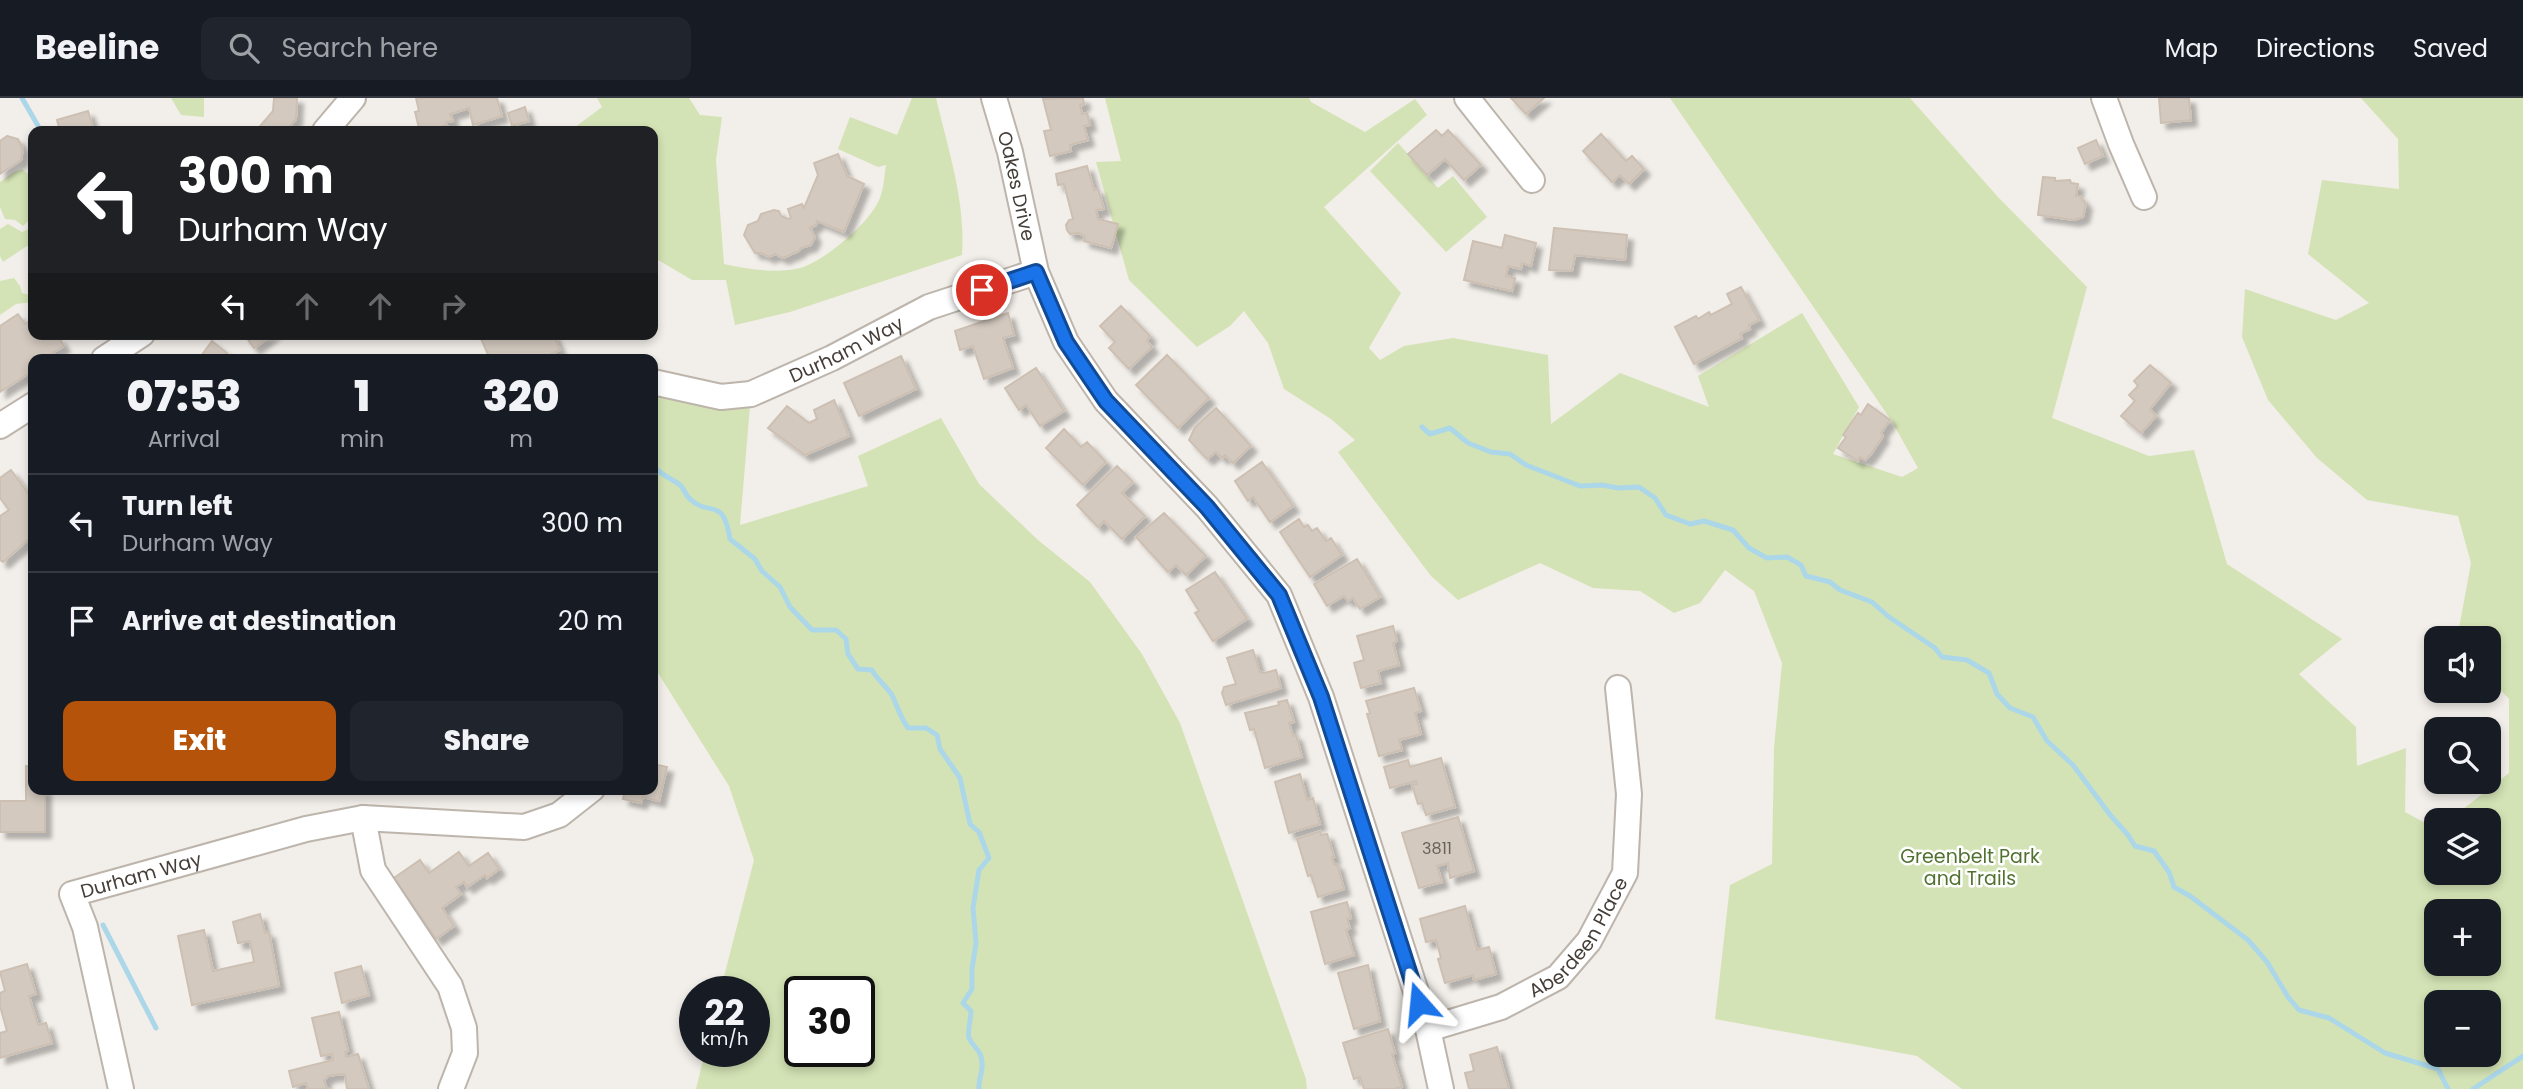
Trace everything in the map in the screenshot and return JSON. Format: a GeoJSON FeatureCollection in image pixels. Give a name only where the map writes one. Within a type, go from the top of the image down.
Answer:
{"type":"FeatureCollection","features":[{"type":"Feature","properties":{"kind":"street"},"geometry":{"type":"LineString","coordinates":[[329,126],[353,98]]}},
{"type":"Feature","properties":{"kind":"street","name":"Oakes Drive"},"geometry":{"type":"LineString","coordinates":[[994,98],[1010,152],[1036,272],[1066,342],[1106,401],[1207,507],[1279,595],[1321,697],[1428,1029],[1441,1089]]}},
{"type":"Feature","properties":{"kind":"street"},"geometry":{"type":"LineString","coordinates":[[1467,98],[1532,180]]}},
{"type":"Feature","properties":{"kind":"street"},"geometry":{"type":"LineString","coordinates":[[2104,98],[2144,197]]}},
{"type":"Feature","properties":{"kind":"street","name":"Durham Way"},"geometry":{"type":"LineString","coordinates":[[658,383],[722,397],[751,394],[832,358],[929,307],[1036,272]]}},
{"type":"Feature","properties":{"kind":"street"},"geometry":{"type":"LineString","coordinates":[[112,354],[133,340]]}},
{"type":"Feature","properties":{"kind":"street"},"geometry":{"type":"LineString","coordinates":[[0,426],[28,408]]}},
{"type":"Feature","properties":{"kind":"street","name":"Aberdeen Place"},"geometry":{"type":"LineString","coordinates":[[1428,1029],[1501,1007],[1558,977],[1589,941],[1625,873],[1629,794],[1618,688]]}},
{"type":"Feature","properties":{"kind":"street","name":"Durham Way"},"geometry":{"type":"LineString","coordinates":[[121,1089],[85,927],[72,894],[306,828],[363,818],[524,827],[559,816],[585,795]]}},
{"type":"Feature","properties":{"kind":"street"},"geometry":{"type":"LineString","coordinates":[[363,818],[373,870],[450,986],[464,1028],[465,1053],[451,1089]]}},
{"type":"Feature","properties":{"kind":"green space"},"geometry":{"type":"Polygon","coordinates":[[[171,98],[204,98],[204,117],[181,115],[171,98]]]}},
{"type":"Feature","properties":{"kind":"green space"},"geometry":{"type":"Polygon","coordinates":[[[597,98],[689,98],[700,115],[722,117],[716,160],[724,264],[771,271],[800,268],[820,258],[855,231],[878,202],[883,189],[886,165],[878,167],[838,149],[850,117],[897,135],[912,98],[936,98],[959,195],[962,255],[790,312],[735,325],[726,280],[692,280],[658,260],[658,126],[577,126],[602,107],[597,98]]]}},
{"type":"Feature","properties":{"kind":"green space","name":"Greenbelt Park and Trails"},"geometry":{"type":"Polygon","coordinates":[[[1105,98],[1309,98],[1311,102],[1365,132],[1415,99],[1427,115],[1324,207],[1401,293],[1369,348],[1380,360],[1404,346],[1453,338],[1548,355],[1551,424],[1620,373],[1709,407],[1698,376],[1802,313],[1859,407],[1833,454],[1902,477],[1918,468],[1891,420],[1670,98],[1910,98],[1998,197],[2087,287],[2052,418],[2149,456],[2194,450],[2227,564],[2342,639],[2299,674],[2356,727],[2357,766],[2406,748],[2405,812],[2424,822],[2424,885],[2501,885],[2501,808],[2465,808],[2482,794],[2501,794],[2501,779],[2509,773],[2509,699],[2501,691],[2501,626],[2459,626],[2471,563],[2458,516],[2367,500],[2317,458],[2268,400],[2242,337],[2245,289],[2336,320],[2369,303],[2308,254],[2322,180],[2399,189],[2398,139],[2361,98],[2523,98],[2523,1089],[1962,1089],[1917,1056],[1715,1019],[1730,885],[1772,864],[1774,748],[1782,663],[1754,591],[1725,570],[1700,603],[1674,613],[1640,591],[1593,588],[1540,563],[1458,600],[1431,576],[1338,452],[1355,440],[1331,419],[1284,389],[1268,343],[1244,311],[1230,326],[1197,347],[1129,280],[1096,162],[1121,161],[1105,98]]]}},
{"type":"Feature","properties":{"kind":"green space"},"geometry":{"type":"Polygon","coordinates":[[[1398,143],[1438,188],[1453,176],[1487,217],[1446,252],[1370,171],[1398,143]]]}},
{"type":"Feature","properties":{"kind":"green space"},"geometry":{"type":"Polygon","coordinates":[[[22,169],[28,174],[28,222],[23,226],[15,220],[5,219],[0,207],[0,182],[22,169]]]}},
{"type":"Feature","properties":{"kind":"green space"},"geometry":{"type":"Polygon","coordinates":[[[8,224],[22,232],[28,229],[28,245],[3,262],[0,256],[0,229],[8,224]]]}},
{"type":"Feature","properties":{"kind":"green space"},"geometry":{"type":"Polygon","coordinates":[[[14,278],[22,293],[28,294],[28,303],[16,304],[0,315],[0,281],[14,278]]]}},
{"type":"Feature","properties":{"kind":"green space"},"geometry":{"type":"Polygon","coordinates":[[[658,383],[751,394],[740,525],[868,486],[858,456],[941,418],[979,484],[1038,540],[1090,582],[1142,654],[1180,723],[1306,1079],[1307,1089],[696,1089],[701,1067],[770,1067],[770,976],[724,976],[754,860],[729,786],[658,673],[658,383]]]}},
{"type":"Feature","properties":{"kind":"building"},"geometry":{"type":"Polygon","coordinates":[[[274,98],[297,98],[296,119],[290,126],[260,126],[273,111],[274,98]]]}},
{"type":"Feature","properties":{"kind":"building"},"geometry":{"type":"Polygon","coordinates":[[[416,98],[497,98],[502,116],[473,125],[469,108],[450,114],[453,121],[446,122],[447,125],[418,126],[415,112],[419,111],[416,98]]]}},
{"type":"Feature","properties":{"kind":"building"},"geometry":{"type":"Polygon","coordinates":[[[1083,98],[1084,104],[1080,105],[1082,114],[1087,113],[1090,125],[1084,126],[1088,140],[1070,145],[1071,151],[1050,156],[1044,131],[1051,130],[1043,99],[1083,98]]]}},
{"type":"Feature","properties":{"kind":"building"},"geometry":{"type":"Polygon","coordinates":[[[1511,98],[1544,98],[1526,114],[1511,98]]]}},
{"type":"Feature","properties":{"kind":"building"},"geometry":{"type":"Polygon","coordinates":[[[2159,98],[2189,98],[2191,120],[2161,123],[2159,98]]]}},
{"type":"Feature","properties":{"kind":"building"},"geometry":{"type":"Polygon","coordinates":[[[525,107],[529,121],[512,126],[508,113],[525,107]]]}},
{"type":"Feature","properties":{"kind":"building"},"geometry":{"type":"Polygon","coordinates":[[[88,111],[92,126],[59,126],[57,120],[88,111]]]}},
{"type":"Feature","properties":{"kind":"building"},"geometry":{"type":"Polygon","coordinates":[[[1436,130],[1442,136],[1448,130],[1481,165],[1464,180],[1445,159],[1427,175],[1408,154],[1436,130]]]}},
{"type":"Feature","properties":{"kind":"building"},"geometry":{"type":"Polygon","coordinates":[[[1601,134],[1626,161],[1632,156],[1644,169],[1629,184],[1620,175],[1612,182],[1583,151],[1601,134]]]}},
{"type":"Feature","properties":{"kind":"building"},"geometry":{"type":"Polygon","coordinates":[[[7,136],[18,139],[23,149],[21,160],[0,174],[0,141],[7,136]]]}},
{"type":"Feature","properties":{"kind":"building"},"geometry":{"type":"Polygon","coordinates":[[[2096,140],[2103,156],[2085,164],[2078,148],[2096,140]]]}},
{"type":"Feature","properties":{"kind":"building"},"geometry":{"type":"Polygon","coordinates":[[[838,154],[847,176],[864,184],[844,232],[817,221],[816,225],[810,228],[815,237],[811,245],[783,258],[775,254],[769,257],[755,253],[744,235],[748,225],[758,221],[761,214],[774,210],[788,219],[791,218],[788,209],[802,204],[804,208],[818,175],[814,163],[838,154]]]}},
{"type":"Feature","properties":{"kind":"building"},"geometry":{"type":"Polygon","coordinates":[[[1087,166],[1094,190],[1098,189],[1104,209],[1096,210],[1098,219],[1118,224],[1111,248],[1084,241],[1085,237],[1079,233],[1070,234],[1067,230],[1066,225],[1073,219],[1064,184],[1058,185],[1056,174],[1087,166]]]}},
{"type":"Feature","properties":{"kind":"building"},"geometry":{"type":"Polygon","coordinates":[[[2043,177],[2055,178],[2055,181],[2070,180],[2071,183],[2078,184],[2076,196],[2080,196],[2086,204],[2083,217],[2074,220],[2038,215],[2043,177]]]}},
{"type":"Feature","properties":{"kind":"building"},"geometry":{"type":"Polygon","coordinates":[[[1554,228],[1627,235],[1625,260],[1575,255],[1572,271],[1549,270],[1554,228]]]}},
{"type":"Feature","properties":{"kind":"building"},"geometry":{"type":"Polygon","coordinates":[[[1505,235],[1536,243],[1531,266],[1522,263],[1521,269],[1508,266],[1506,276],[1515,278],[1512,291],[1464,280],[1473,241],[1502,248],[1505,235]]]}},
{"type":"Feature","properties":{"kind":"building"},"geometry":{"type":"Polygon","coordinates":[[[1741,287],[1759,320],[1740,334],[1742,338],[1694,364],[1675,327],[1696,316],[1698,319],[1709,312],[1711,315],[1732,304],[1727,294],[1741,287]]]}},
{"type":"Feature","properties":{"kind":"building"},"geometry":{"type":"Polygon","coordinates":[[[1121,306],[1150,336],[1147,341],[1152,347],[1129,369],[1109,348],[1115,342],[1100,326],[1121,306]]]}},
{"type":"Feature","properties":{"kind":"building"},"geometry":{"type":"Polygon","coordinates":[[[1008,313],[1014,335],[1003,338],[1013,368],[984,379],[973,346],[960,350],[955,331],[1008,313]]]}},
{"type":"Feature","properties":{"kind":"building"},"geometry":{"type":"Polygon","coordinates":[[[18,314],[25,324],[28,322],[28,340],[60,340],[64,346],[51,354],[28,354],[28,374],[0,392],[0,326],[18,314]]]}},
{"type":"Feature","properties":{"kind":"building"},"geometry":{"type":"Polygon","coordinates":[[[248,340],[265,340],[254,348],[248,340]]]}},
{"type":"Feature","properties":{"kind":"building"},"geometry":{"type":"Polygon","coordinates":[[[482,340],[556,340],[560,350],[551,354],[488,354],[482,340]]]}},
{"type":"Feature","properties":{"kind":"building"},"geometry":{"type":"Polygon","coordinates":[[[212,341],[227,353],[226,354],[203,354],[212,341]]]}},
{"type":"Feature","properties":{"kind":"building"},"geometry":{"type":"Polygon","coordinates":[[[1167,355],[1209,398],[1178,428],[1136,385],[1167,355]]]}},
{"type":"Feature","properties":{"kind":"building"},"geometry":{"type":"Polygon","coordinates":[[[901,356],[916,389],[859,416],[844,383],[901,356]]]}},
{"type":"Feature","properties":{"kind":"building"},"geometry":{"type":"Polygon","coordinates":[[[2150,365],[2171,383],[2150,409],[2156,416],[2141,433],[2121,416],[2135,401],[2129,395],[2138,386],[2134,381],[2150,365]]]}},
{"type":"Feature","properties":{"kind":"building"},"geometry":{"type":"Polygon","coordinates":[[[1036,368],[1064,411],[1040,426],[1026,405],[1019,410],[1005,388],[1036,368]]]}},
{"type":"Feature","properties":{"kind":"building"},"geometry":{"type":"Polygon","coordinates":[[[834,400],[849,436],[805,455],[768,428],[787,406],[809,423],[817,419],[814,410],[834,400]]]}},
{"type":"Feature","properties":{"kind":"building"},"geometry":{"type":"Polygon","coordinates":[[[1868,404],[1890,420],[1871,454],[1865,460],[1860,457],[1858,461],[1838,448],[1846,437],[1843,435],[1858,413],[1861,415],[1868,404]]]}},
{"type":"Feature","properties":{"kind":"building"},"geometry":{"type":"Polygon","coordinates":[[[1216,408],[1251,446],[1233,463],[1225,455],[1222,458],[1216,452],[1207,459],[1189,440],[1195,427],[1216,408]]]}},
{"type":"Feature","properties":{"kind":"building"},"geometry":{"type":"Polygon","coordinates":[[[1064,429],[1081,447],[1087,442],[1106,462],[1083,485],[1046,448],[1064,429]]]}},
{"type":"Feature","properties":{"kind":"building"},"geometry":{"type":"Polygon","coordinates":[[[1262,462],[1293,506],[1270,522],[1253,497],[1248,501],[1235,481],[1262,462]]]}},
{"type":"Feature","properties":{"kind":"building"},"geometry":{"type":"Polygon","coordinates":[[[1117,466],[1133,482],[1122,493],[1145,516],[1122,539],[1104,521],[1098,527],[1077,505],[1117,466]]]}},
{"type":"Feature","properties":{"kind":"building"},"geometry":{"type":"Polygon","coordinates":[[[11,470],[28,493],[28,540],[3,562],[0,560],[0,516],[9,510],[0,498],[0,478],[11,470]]]}},
{"type":"Feature","properties":{"kind":"building"},"geometry":{"type":"Polygon","coordinates":[[[1164,513],[1206,556],[1186,575],[1176,565],[1168,572],[1136,537],[1164,513]]]}},
{"type":"Feature","properties":{"kind":"building"},"geometry":{"type":"Polygon","coordinates":[[[1299,519],[1304,527],[1308,525],[1312,531],[1317,528],[1326,541],[1331,538],[1342,555],[1310,577],[1280,532],[1299,519]]]}},
{"type":"Feature","properties":{"kind":"building"},"geometry":{"type":"Polygon","coordinates":[[[1357,559],[1380,597],[1360,609],[1353,598],[1348,601],[1344,596],[1327,606],[1314,584],[1357,559]]]}},
{"type":"Feature","properties":{"kind":"building"},"geometry":{"type":"Polygon","coordinates":[[[1215,572],[1247,619],[1213,641],[1195,613],[1199,611],[1186,590],[1215,572]]]}},
{"type":"Feature","properties":{"kind":"building"},"geometry":{"type":"Polygon","coordinates":[[[1393,626],[1397,641],[1393,643],[1399,665],[1378,671],[1381,683],[1361,688],[1354,663],[1364,660],[1357,636],[1393,626]]]}},
{"type":"Feature","properties":{"kind":"building"},"geometry":{"type":"Polygon","coordinates":[[[1253,650],[1260,672],[1276,670],[1281,688],[1226,705],[1222,693],[1224,687],[1236,684],[1227,658],[1253,650]]]}},
{"type":"Feature","properties":{"kind":"building"},"geometry":{"type":"Polygon","coordinates":[[[1414,688],[1421,711],[1415,713],[1421,734],[1399,740],[1402,750],[1379,756],[1366,701],[1414,688]]]}},
{"type":"Feature","properties":{"kind":"building"},"geometry":{"type":"Polygon","coordinates":[[[1287,700],[1294,722],[1289,723],[1293,736],[1296,735],[1302,757],[1265,768],[1254,729],[1250,730],[1245,713],[1279,705],[1278,702],[1287,700]]]}},
{"type":"Feature","properties":{"kind":"building"},"geometry":{"type":"Polygon","coordinates":[[[1441,758],[1455,807],[1426,815],[1422,803],[1418,804],[1412,785],[1417,784],[1416,781],[1390,788],[1384,767],[1408,760],[1410,767],[1441,758]]]}},
{"type":"Feature","properties":{"kind":"building"},"geometry":{"type":"Polygon","coordinates":[[[658,765],[667,767],[659,801],[643,797],[641,803],[623,799],[624,795],[658,795],[658,765]]]}},
{"type":"Feature","properties":{"kind":"building"},"geometry":{"type":"Polygon","coordinates":[[[26,766],[28,795],[45,795],[45,832],[0,832],[0,801],[26,801],[26,766]]]}},
{"type":"Feature","properties":{"kind":"building"},"geometry":{"type":"Polygon","coordinates":[[[1300,774],[1307,800],[1313,798],[1320,824],[1289,833],[1275,782],[1300,774]]]}},
{"type":"Feature","properties":{"kind":"building"},"geometry":{"type":"Polygon","coordinates":[[[1458,817],[1474,871],[1450,878],[1448,863],[1437,866],[1442,882],[1419,888],[1402,833],[1458,817]]]}},
{"type":"Feature","properties":{"kind":"building"},"geometry":{"type":"Polygon","coordinates":[[[1320,831],[1321,835],[1327,834],[1334,865],[1337,864],[1344,889],[1318,897],[1311,875],[1308,876],[1297,839],[1320,831]]]}},
{"type":"Feature","properties":{"kind":"building"},"geometry":{"type":"Polygon","coordinates":[[[459,852],[469,866],[488,853],[499,869],[467,887],[464,882],[456,887],[461,894],[442,908],[454,926],[436,939],[394,878],[420,860],[429,873],[459,852]]]}},
{"type":"Feature","properties":{"kind":"building"},"geometry":{"type":"Polygon","coordinates":[[[1347,902],[1351,918],[1347,919],[1350,928],[1346,930],[1354,955],[1325,964],[1311,912],[1347,902]]]}},
{"type":"Feature","properties":{"kind":"building"},"geometry":{"type":"Polygon","coordinates":[[[1465,906],[1477,950],[1489,947],[1496,974],[1474,980],[1473,975],[1445,983],[1436,940],[1426,942],[1420,919],[1465,906]]]}},
{"type":"Feature","properties":{"kind":"building"},"geometry":{"type":"Polygon","coordinates":[[[260,914],[265,933],[269,932],[279,986],[192,1005],[178,936],[204,930],[213,971],[254,962],[250,941],[238,943],[233,922],[260,914]]]}},
{"type":"Feature","properties":{"kind":"building"},"geometry":{"type":"Polygon","coordinates":[[[27,964],[36,994],[29,996],[38,1025],[46,1023],[52,1043],[0,1058],[0,1033],[7,1031],[0,1006],[0,993],[5,991],[0,972],[27,964]]]}},
{"type":"Feature","properties":{"kind":"building"},"geometry":{"type":"Polygon","coordinates":[[[1368,965],[1380,1021],[1354,1029],[1338,973],[1368,965]]]}},
{"type":"Feature","properties":{"kind":"building"},"geometry":{"type":"Polygon","coordinates":[[[361,966],[369,995],[342,1003],[335,973],[361,966]]]}},
{"type":"Feature","properties":{"kind":"building"},"geometry":{"type":"Polygon","coordinates":[[[339,1012],[348,1051],[345,1052],[346,1057],[358,1054],[369,1089],[347,1089],[345,1075],[342,1074],[328,1076],[324,1080],[329,1089],[308,1089],[306,1083],[293,1087],[289,1071],[333,1060],[332,1054],[321,1056],[312,1018],[339,1012]]]}},
{"type":"Feature","properties":{"kind":"building"},"geometry":{"type":"Polygon","coordinates":[[[1388,1029],[1402,1087],[1364,1089],[1360,1077],[1354,1079],[1343,1043],[1388,1029]]]}},
{"type":"Feature","properties":{"kind":"building"},"geometry":{"type":"Polygon","coordinates":[[[1497,1047],[1509,1089],[1469,1089],[1465,1073],[1474,1071],[1470,1055],[1497,1047]]]}},
{"type":"Feature","properties":{"kind":"waterway"},"geometry":{"type":"LineString","coordinates":[[22,98],[38,126]]}},
{"type":"Feature","properties":{"kind":"waterway"},"geometry":{"type":"LineString","coordinates":[[1422,427],[1430,434],[1450,428],[1468,443],[1491,452],[1510,454],[1526,465],[1580,486],[1639,487],[1655,498],[1666,515],[1690,524],[1704,521],[1733,530],[1749,548],[1767,558],[1787,557],[1801,565],[1806,576],[1830,582],[1840,590],[1872,602],[1935,648],[1942,657],[1967,660],[1989,673],[1997,694],[2010,708],[2033,717],[2047,741],[2073,765],[2135,846],[2154,851],[2169,872],[2174,887],[2248,940],[2267,962],[2299,1010],[2329,1018],[2385,1053],[2438,1069],[2448,1089]]}},
{"type":"Feature","properties":{"kind":"waterway"},"geometry":{"type":"LineString","coordinates":[[658,471],[680,485],[697,504],[720,512],[730,539],[755,559],[762,571],[780,587],[790,607],[812,630],[836,630],[846,639],[848,654],[858,669],[872,670],[891,693],[908,728],[926,728],[937,735],[940,749],[960,778],[970,824],[979,832],[989,858],[979,870],[973,908],[976,943],[972,989],[963,1003],[971,1011],[969,1038],[982,1061],[979,1089]]}},
{"type":"Feature","properties":{"kind":"waterway"},"geometry":{"type":"LineString","coordinates":[[103,925],[156,1028]]}},
{"type":"Feature","properties":{"kind":"waterway"},"geometry":{"type":"LineString","coordinates":[[2473,1089],[2523,1056]]}},
{"type":"Feature","properties":{"kind":"route"},"geometry":{"type":"LineString","coordinates":[[982,290],[1036,272],[1066,342],[1106,401],[1207,507],[1279,595],[1321,697],[1419,1003]]}}]}
